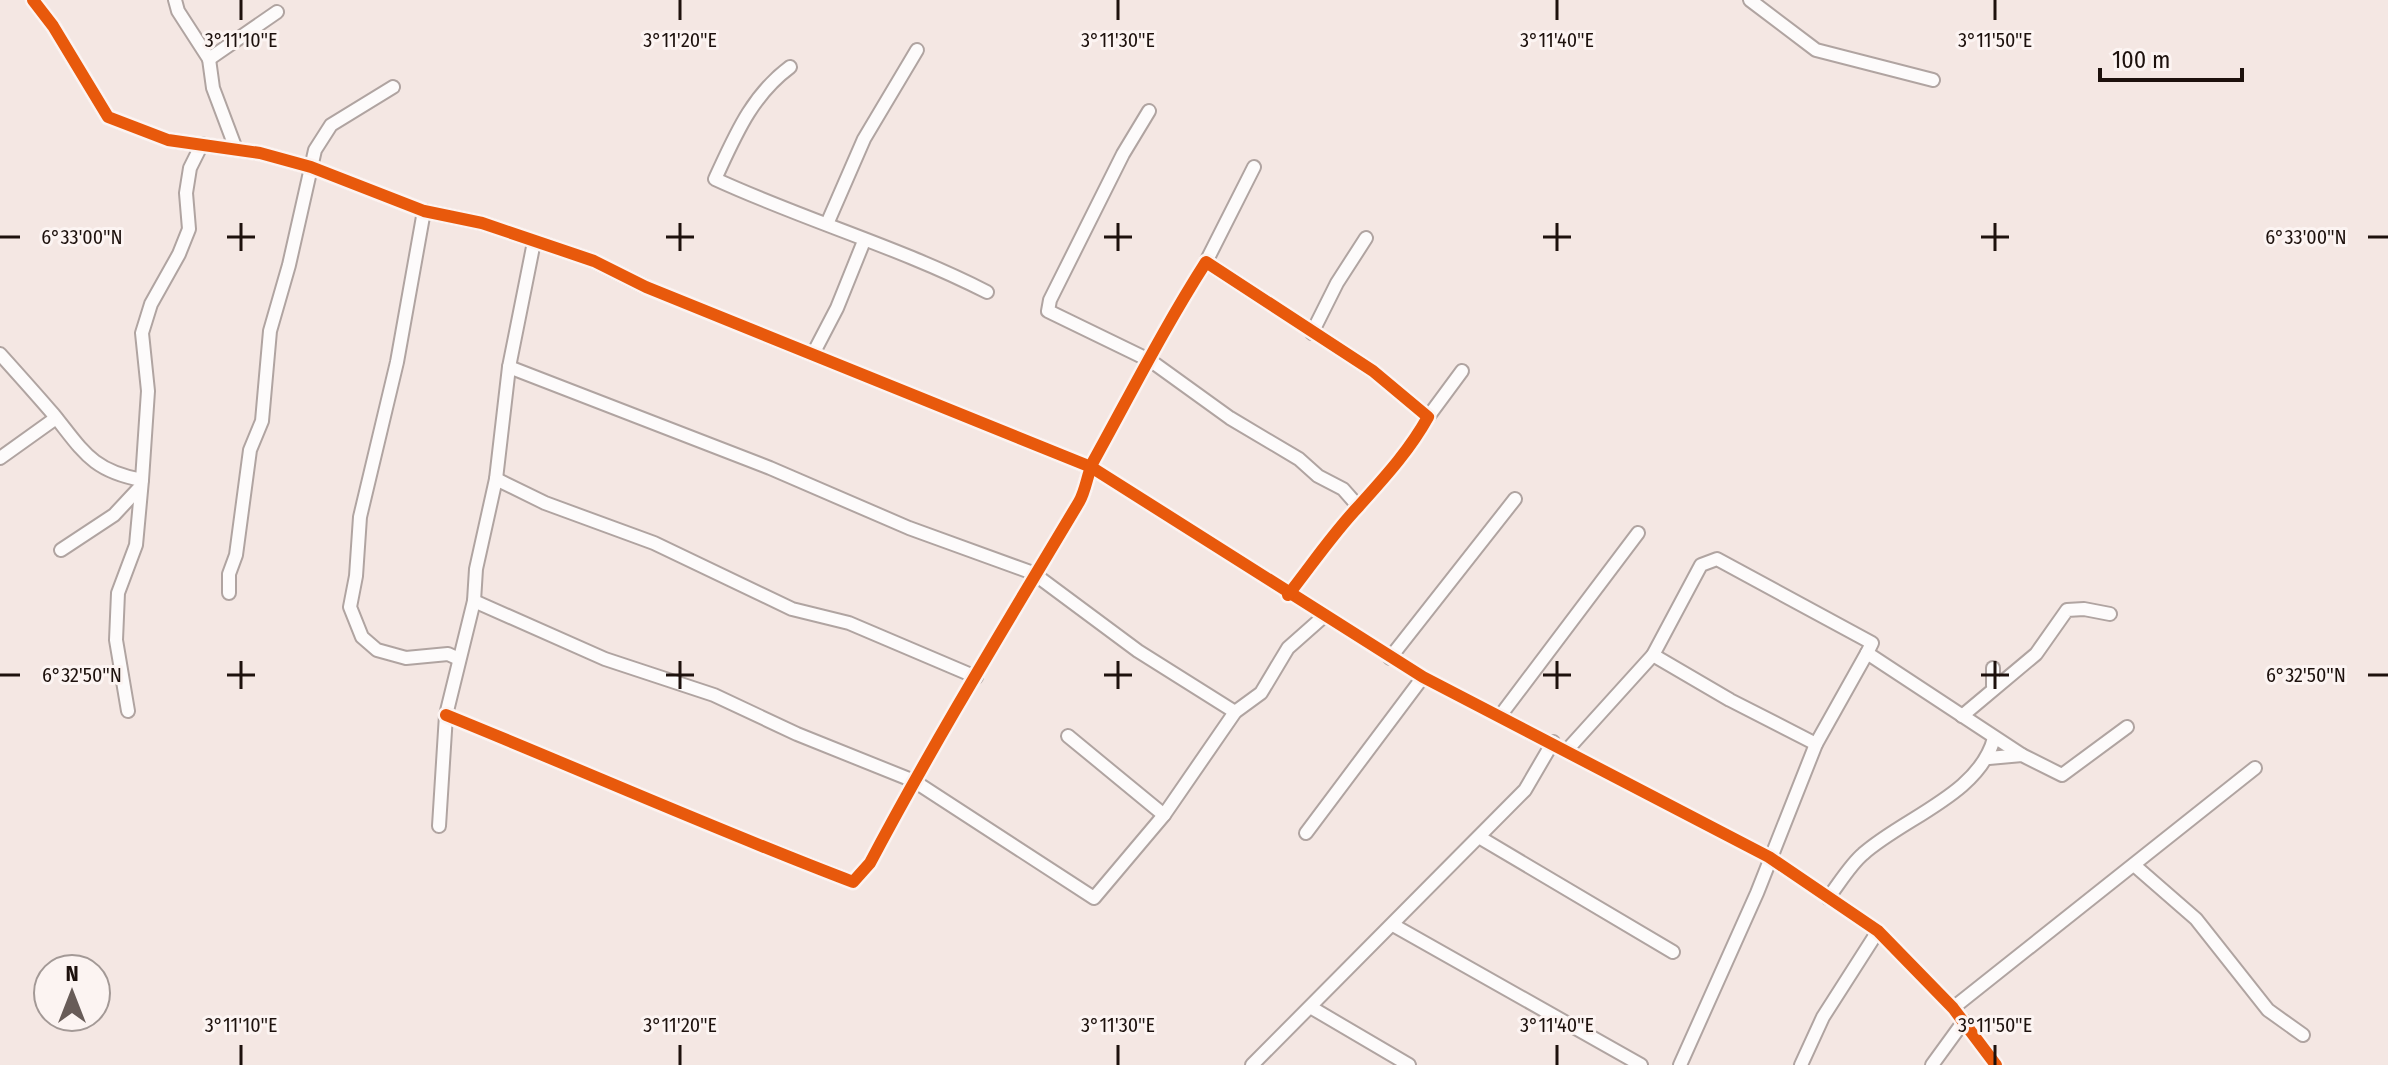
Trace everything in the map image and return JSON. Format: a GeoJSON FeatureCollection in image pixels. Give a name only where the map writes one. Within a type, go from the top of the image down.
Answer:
{"type":"FeatureCollection","features":[{"type":"Feature","properties":{"kind":"street"},"geometry":{"type":"LineString","coordinates":[[33,0],[53,26],[108,117],[168,140],[236,149],[311,167],[424,211],[482,223],[594,261],[646,287],[1091,467],[1288,595],[1423,677],[1769,857],[1878,931],[1953,1008],[1996,1065]]}},
{"type":"Feature","properties":{"kind":"street"},"geometry":{"type":"LineString","coordinates":[[175,0],[178,11],[209,59],[213,88],[236,149]]}},
{"type":"Feature","properties":{"kind":"street"},"geometry":{"type":"LineString","coordinates":[[1750,0],[1816,50],[1933,80]]}},
{"type":"Feature","properties":{"kind":"street"},"geometry":{"type":"LineString","coordinates":[[209,59],[277,12]]}},
{"type":"Feature","properties":{"kind":"street"},"geometry":{"type":"LineString","coordinates":[[827,224],[864,139],[917,50]]}},
{"type":"Feature","properties":{"kind":"street"},"geometry":{"type":"LineString","coordinates":[[790,67],[768,84],[742,120],[715,179],[765,202],[933,265],[987,292]]}},
{"type":"Feature","properties":{"kind":"street"},"geometry":{"type":"LineString","coordinates":[[229,593],[229,574],[236,555],[250,450],[262,421],[270,331],[289,265],[311,167],[322,136],[331,125],[393,87]]}},
{"type":"Feature","properties":{"kind":"street"},"geometry":{"type":"LineString","coordinates":[[1149,111],[1123,154],[1050,300],[1048,311],[1151,361],[1230,418],[1343,489],[1358,506]]}},
{"type":"Feature","properties":{"kind":"street"},"geometry":{"type":"LineString","coordinates":[[128,711],[116,640],[118,593],[136,545],[148,391],[142,333],[151,304],[189,229],[188,180],[202,144]]}},
{"type":"Feature","properties":{"kind":"street"},"geometry":{"type":"LineString","coordinates":[[446,715],[682,811],[743,841],[853,882],[870,863],[1033,573],[1081,498],[1091,467],[1151,361],[1174,311],[1206,262],[1254,167]]}},
{"type":"Feature","properties":{"kind":"street"},"geometry":{"type":"LineString","coordinates":[[424,211],[397,362],[360,517],[356,576],[350,607],[362,637],[377,650],[406,658],[448,654],[459,659]]}},
{"type":"Feature","properties":{"kind":"street"},"geometry":{"type":"LineString","coordinates":[[1312,333],[1337,283],[1366,238]]}},
{"type":"Feature","properties":{"kind":"street"},"geometry":{"type":"LineString","coordinates":[[813,354],[837,308],[864,241]]}},
{"type":"Feature","properties":{"kind":"street"},"geometry":{"type":"LineString","coordinates":[[439,826],[446,715],[474,601],[476,569],[496,479],[509,367],[534,242]]}},
{"type":"Feature","properties":{"kind":"street"},"geometry":{"type":"LineString","coordinates":[[1206,262],[1373,371],[1428,417]]}},
{"type":"Feature","properties":{"kind":"street"},"geometry":{"type":"LineString","coordinates":[[0,354],[56,418],[77,449],[122,476],[141,483]]}},
{"type":"Feature","properties":{"kind":"street"},"geometry":{"type":"LineString","coordinates":[[509,367],[770,468],[909,528],[1033,573],[1138,651],[1235,712]]}},
{"type":"Feature","properties":{"kind":"street"},"geometry":{"type":"LineString","coordinates":[[1288,595],[1358,506],[1381,485],[1415,442],[1428,417],[1462,371]]}},
{"type":"Feature","properties":{"kind":"street"},"geometry":{"type":"LineString","coordinates":[[0,458],[56,418]]}},
{"type":"Feature","properties":{"kind":"street"},"geometry":{"type":"LineString","coordinates":[[496,479],[545,503],[654,543],[792,609],[849,623],[976,677]]}},
{"type":"Feature","properties":{"kind":"street"},"geometry":{"type":"LineString","coordinates":[[61,550],[114,515],[141,483]]}},
{"type":"Feature","properties":{"kind":"street"},"geometry":{"type":"LineString","coordinates":[[1390,658],[1515,499]]}},
{"type":"Feature","properties":{"kind":"street"},"geometry":{"type":"LineString","coordinates":[[1500,716],[1638,533]]}},
{"type":"Feature","properties":{"kind":"street"},"geometry":{"type":"LineString","coordinates":[[1567,750],[1653,655],[1701,565],[1717,559],[1872,643],[1816,744],[1757,893],[1680,1065]]}},
{"type":"Feature","properties":{"kind":"street"},"geometry":{"type":"LineString","coordinates":[[474,601],[605,659],[714,695],[797,734],[914,781],[1094,898],[1164,815],[1235,712],[1261,693],[1288,648],[1323,617]]}},
{"type":"Feature","properties":{"kind":"street"},"geometry":{"type":"LineString","coordinates":[[1962,716],[1993,686],[2036,654],[2067,610],[2084,609],[2110,614]]}},
{"type":"Feature","properties":{"kind":"street"},"geometry":{"type":"LineString","coordinates":[[1867,653],[1994,738],[2062,775],[2127,727]]}},
{"type":"Feature","properties":{"kind":"street"},"geometry":{"type":"LineString","coordinates":[[1653,655],[1730,700],[1816,744]]}},
{"type":"Feature","properties":{"kind":"street"},"geometry":{"type":"LineString","coordinates":[[1993,668],[1993,686]]}},
{"type":"Feature","properties":{"kind":"street"},"geometry":{"type":"LineString","coordinates":[[1306,833],[1423,677]]}},
{"type":"Feature","properties":{"kind":"street"},"geometry":{"type":"LineString","coordinates":[[1068,736],[1164,815]]}},
{"type":"Feature","properties":{"kind":"street"},"geometry":{"type":"LineString","coordinates":[[1828,898],[1862,854],[1957,788],[1989,758],[1994,738]]}},
{"type":"Feature","properties":{"kind":"street"},"geometry":{"type":"LineString","coordinates":[[1252,1065],[1312,1008],[1525,790],[1553,742]]}},
{"type":"Feature","properties":{"kind":"street"},"geometry":{"type":"LineString","coordinates":[[1989,758],[2022,755]]}},
{"type":"Feature","properties":{"kind":"street"},"geometry":{"type":"LineString","coordinates":[[1953,1008],[2255,768]]}},
{"type":"Feature","properties":{"kind":"street"},"geometry":{"type":"LineString","coordinates":[[1479,837],[1673,952]]}},
{"type":"Feature","properties":{"kind":"street"},"geometry":{"type":"LineString","coordinates":[[2134,865],[2196,919],[2268,1010],[2303,1035]]}},
{"type":"Feature","properties":{"kind":"street"},"geometry":{"type":"LineString","coordinates":[[1393,925],[1641,1065]]}},
{"type":"Feature","properties":{"kind":"street"},"geometry":{"type":"LineString","coordinates":[[1801,1065],[1823,1017],[1878,931]]}},
{"type":"Feature","properties":{"kind":"street"},"geometry":{"type":"LineString","coordinates":[[1312,1008],[1409,1065]]}},
{"type":"Feature","properties":{"kind":"street"},"geometry":{"type":"LineString","coordinates":[[1932,1065],[1964,1021]]}},
{"type":"Feature","properties":{"kind":"cycle path"},"geometry":{"type":"LineString","coordinates":[[33,0],[53,26],[108,117],[168,140],[260,153],[311,167],[424,211],[482,223],[594,261],[646,287],[1091,467],[1423,677],[1769,857],[1878,931],[1953,1008],[1996,1065]]}},
{"type":"Feature","properties":{"kind":"cycle path"},"geometry":{"type":"LineString","coordinates":[[446,715],[853,882],[870,863],[946,726],[1079,502],[1093,462],[1206,262],[1373,371],[1428,417],[1396,463],[1340,527],[1288,595]]}}]}
